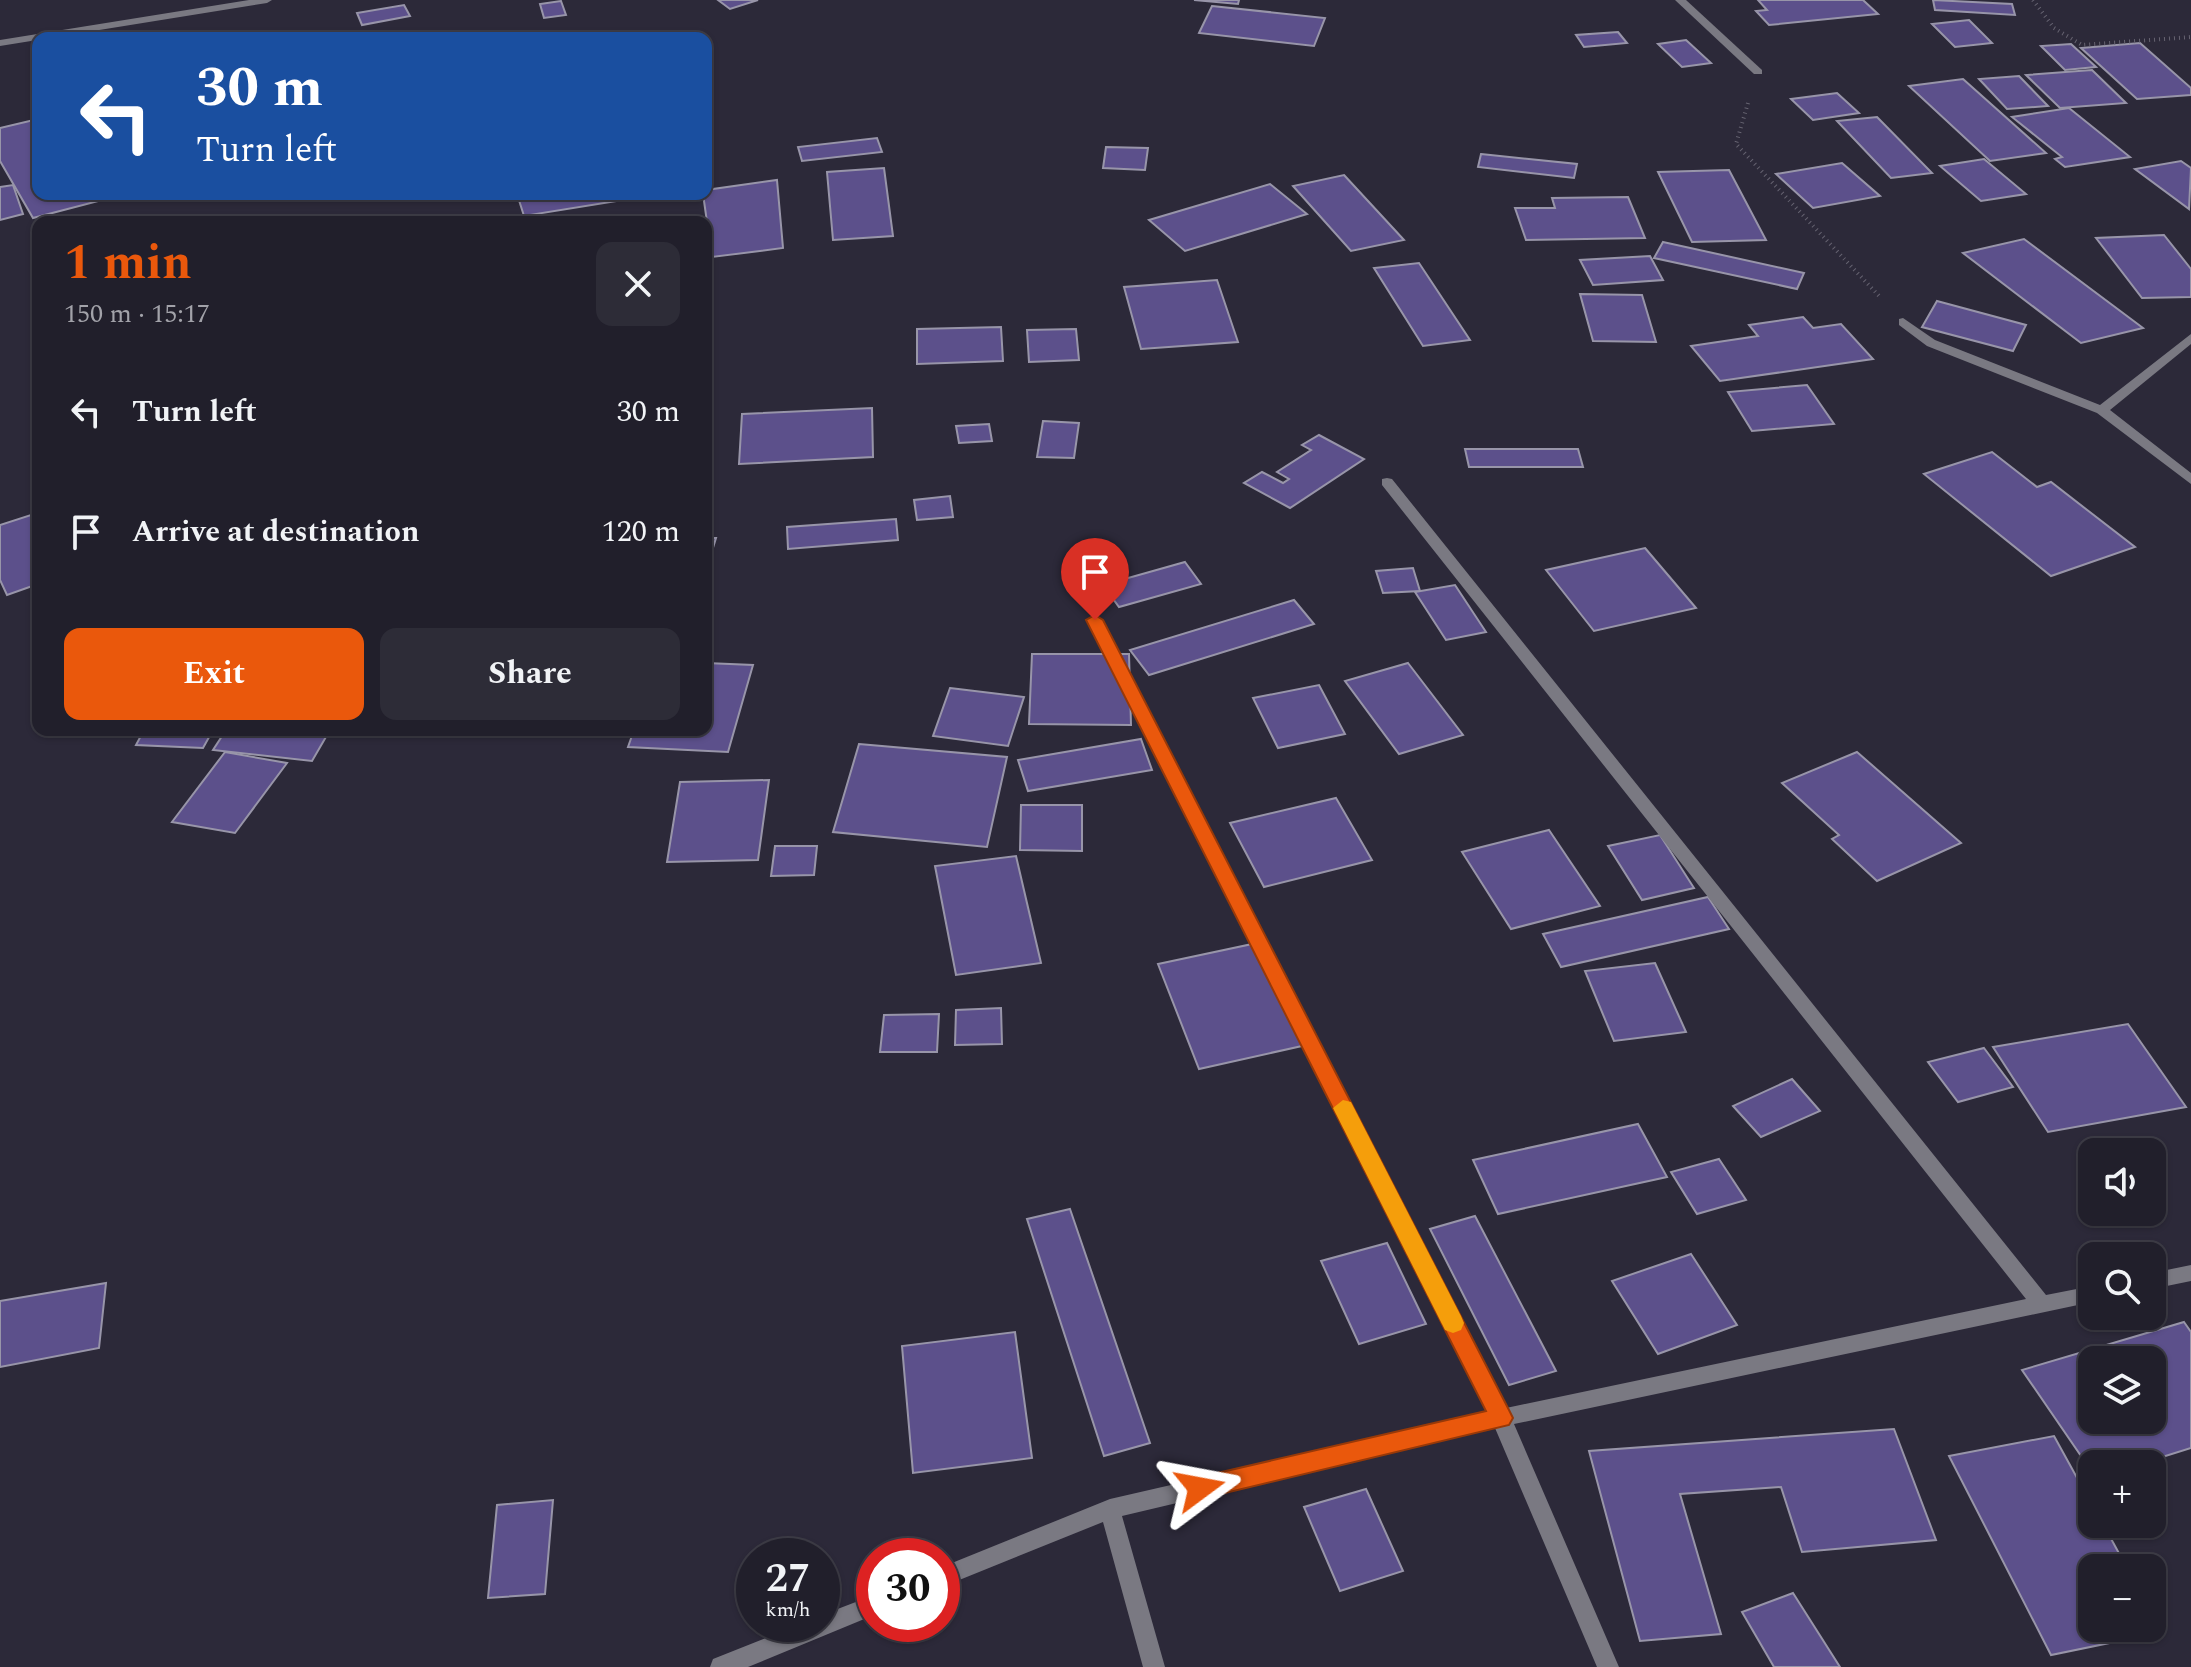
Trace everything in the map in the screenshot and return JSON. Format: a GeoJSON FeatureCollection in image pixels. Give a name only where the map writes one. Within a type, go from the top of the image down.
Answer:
{"type":"FeatureCollection","features":[{"type":"Feature","properties":{"kind":"street"},"geometry":{"type":"LineString","coordinates":[[68,32],[267,0]]}},
{"type":"Feature","properties":{"kind":"street"},"geometry":{"type":"LineString","coordinates":[[1680,0],[1758,72]]}},
{"type":"Feature","properties":{"kind":"street"},"geometry":{"type":"LineString","coordinates":[[0,43],[32,38]]}},
{"type":"Feature","properties":{"kind":"street"},"geometry":{"type":"LineString","coordinates":[[1903,322],[1931,343],[2102,410],[2191,480]]}},
{"type":"Feature","properties":{"kind":"street"},"geometry":{"type":"LineString","coordinates":[[2102,410],[2191,338]]}},
{"type":"Feature","properties":{"kind":"street"},"geometry":{"type":"LineString","coordinates":[[1387,482],[2041,1304]]}},
{"type":"Feature","properties":{"kind":"street"},"geometry":{"type":"LineString","coordinates":[[1095,620],[1501,1418],[1608,1667]]}},
{"type":"Feature","properties":{"kind":"street"},"geometry":{"type":"LineString","coordinates":[[2166,1278],[2191,1273]]}},
{"type":"Feature","properties":{"kind":"street"},"geometry":{"type":"LineString","coordinates":[[960,1570],[1110,1509],[1501,1418],[2078,1297]]}},
{"type":"Feature","properties":{"kind":"street"},"geometry":{"type":"LineString","coordinates":[[1110,1509],[1154,1667]]}},
{"type":"Feature","properties":{"kind":"street"},"geometry":{"type":"LineString","coordinates":[[721,1667],[856,1612]]}},
{"type":"Feature","properties":{"kind":"path"},"geometry":{"type":"LineString","coordinates":[[2033,0],[2054,28],[2082,45],[2191,37]]}},
{"type":"Feature","properties":{"kind":"path"},"geometry":{"type":"LineString","coordinates":[[1758,72],[1736,144],[1903,322]]}},
{"type":"Feature","properties":{"kind":"building"},"geometry":{"type":"Polygon","coordinates":[[[718,0],[758,0],[730,9],[718,0]]]}},
{"type":"Feature","properties":{"kind":"building"},"geometry":{"type":"Polygon","coordinates":[[[1194,0],[1239,0],[1238,4],[1194,0]]]}},
{"type":"Feature","properties":{"kind":"building"},"geometry":{"type":"Polygon","coordinates":[[[1758,0],[1863,0],[1878,14],[1769,25],[1756,11],[1767,10],[1758,0]]]}},
{"type":"Feature","properties":{"kind":"building"},"geometry":{"type":"Polygon","coordinates":[[[1933,0],[2012,4],[2015,15],[1935,10],[1933,0]]]}},
{"type":"Feature","properties":{"kind":"building"},"geometry":{"type":"Polygon","coordinates":[[[561,1],[566,15],[544,18],[540,4],[561,1]]]}},
{"type":"Feature","properties":{"kind":"building"},"geometry":{"type":"Polygon","coordinates":[[[404,5],[410,16],[362,25],[357,13],[404,5]]]}},
{"type":"Feature","properties":{"kind":"building"},"geometry":{"type":"Polygon","coordinates":[[[1212,6],[1325,18],[1314,46],[1199,33],[1212,6]]]}},
{"type":"Feature","properties":{"kind":"building"},"geometry":{"type":"Polygon","coordinates":[[[1969,20],[1992,43],[1955,47],[1932,24],[1969,20]]]}},
{"type":"Feature","properties":{"kind":"building"},"geometry":{"type":"Polygon","coordinates":[[[1618,32],[1627,43],[1584,47],[1576,35],[1618,32]]]}},
{"type":"Feature","properties":{"kind":"building"},"geometry":{"type":"Polygon","coordinates":[[[1686,40],[1711,63],[1682,67],[1658,44],[1686,40]]]}},
{"type":"Feature","properties":{"kind":"building"},"geometry":{"type":"Polygon","coordinates":[[[2140,43],[2191,88],[2191,95],[2137,99],[2081,48],[2140,43]]]}},
{"type":"Feature","properties":{"kind":"building"},"geometry":{"type":"Polygon","coordinates":[[[2071,44],[2096,67],[2065,70],[2041,46],[2071,44]]]}},
{"type":"Feature","properties":{"kind":"building"},"geometry":{"type":"Polygon","coordinates":[[[2092,70],[2126,103],[2060,108],[2026,75],[2092,70]]]}},
{"type":"Feature","properties":{"kind":"building"},"geometry":{"type":"Polygon","coordinates":[[[2019,76],[2048,106],[2007,109],[1979,79],[2019,76]]]}},
{"type":"Feature","properties":{"kind":"building"},"geometry":{"type":"Polygon","coordinates":[[[1963,79],[2046,153],[1990,161],[1909,86],[1963,79]]]}},
{"type":"Feature","properties":{"kind":"building"},"geometry":{"type":"Polygon","coordinates":[[[1837,93],[1859,113],[1813,120],[1791,99],[1837,93]]]}},
{"type":"Feature","properties":{"kind":"building"},"geometry":{"type":"Polygon","coordinates":[[[2069,108],[2130,157],[2065,167],[2055,159],[2062,157],[2012,117],[2069,108]]]}},
{"type":"Feature","properties":{"kind":"building"},"geometry":{"type":"Polygon","coordinates":[[[1877,117],[1932,173],[1891,178],[1837,121],[1877,117]]]}},
{"type":"Feature","properties":{"kind":"building"},"geometry":{"type":"Polygon","coordinates":[[[32,120],[32,200],[102,200],[32,216],[0,161],[0,128],[32,120]]]}},
{"type":"Feature","properties":{"kind":"building"},"geometry":{"type":"Polygon","coordinates":[[[877,138],[882,152],[802,161],[798,147],[877,138]]]}},
{"type":"Feature","properties":{"kind":"building"},"geometry":{"type":"Polygon","coordinates":[[[1106,147],[1148,148],[1145,170],[1103,168],[1106,147]]]}},
{"type":"Feature","properties":{"kind":"building"},"geometry":{"type":"Polygon","coordinates":[[[1481,154],[1577,164],[1574,178],[1478,167],[1481,154]]]}},
{"type":"Feature","properties":{"kind":"building"},"geometry":{"type":"Polygon","coordinates":[[[1984,159],[2026,194],[1981,201],[1940,166],[1984,159]]]}},
{"type":"Feature","properties":{"kind":"building"},"geometry":{"type":"Polygon","coordinates":[[[2181,161],[2191,168],[2189,209],[2135,169],[2181,161]]]}},
{"type":"Feature","properties":{"kind":"building"},"geometry":{"type":"Polygon","coordinates":[[[1842,163],[1880,196],[1813,208],[1776,174],[1842,163]]]}},
{"type":"Feature","properties":{"kind":"building"},"geometry":{"type":"Polygon","coordinates":[[[884,168],[893,236],[833,240],[827,172],[884,168]]]}},
{"type":"Feature","properties":{"kind":"building"},"geometry":{"type":"Polygon","coordinates":[[[1729,170],[1766,240],[1692,242],[1658,172],[1729,170]]]}},
{"type":"Feature","properties":{"kind":"building"},"geometry":{"type":"Polygon","coordinates":[[[1344,175],[1404,240],[1351,251],[1293,186],[1344,175]]]}},
{"type":"Feature","properties":{"kind":"building"},"geometry":{"type":"Polygon","coordinates":[[[777,180],[783,248],[712,257],[712,216],[706,216],[704,200],[712,200],[712,189],[777,180]]]}},
{"type":"Feature","properties":{"kind":"building"},"geometry":{"type":"Polygon","coordinates":[[[1270,184],[1307,214],[1185,251],[1149,220],[1270,184]]]}},
{"type":"Feature","properties":{"kind":"building"},"geometry":{"type":"Polygon","coordinates":[[[13,185],[23,214],[0,220],[0,187],[13,185]]]}},
{"type":"Feature","properties":{"kind":"building"},"geometry":{"type":"Polygon","coordinates":[[[1628,197],[1645,238],[1526,240],[1515,208],[1555,208],[1552,198],[1628,197]]]}},
{"type":"Feature","properties":{"kind":"building"},"geometry":{"type":"Polygon","coordinates":[[[519,200],[623,200],[524,216],[519,200]]]}},
{"type":"Feature","properties":{"kind":"building"},"geometry":{"type":"Polygon","coordinates":[[[2164,235],[2191,269],[2191,297],[2142,298],[2096,238],[2164,235]]]}},
{"type":"Feature","properties":{"kind":"building"},"geometry":{"type":"Polygon","coordinates":[[[2024,239],[2143,328],[2081,343],[1963,253],[2024,239]]]}},
{"type":"Feature","properties":{"kind":"building"},"geometry":{"type":"Polygon","coordinates":[[[1663,242],[1804,273],[1797,289],[1654,258],[1663,242]]]}},
{"type":"Feature","properties":{"kind":"building"},"geometry":{"type":"Polygon","coordinates":[[[1650,256],[1663,280],[1593,285],[1580,260],[1650,256]]]}},
{"type":"Feature","properties":{"kind":"building"},"geometry":{"type":"Polygon","coordinates":[[[1419,263],[1470,340],[1423,346],[1374,268],[1419,263]]]}},
{"type":"Feature","properties":{"kind":"building"},"geometry":{"type":"Polygon","coordinates":[[[1217,280],[1238,342],[1141,349],[1124,287],[1217,280]]]}},
{"type":"Feature","properties":{"kind":"building"},"geometry":{"type":"Polygon","coordinates":[[[1580,294],[1642,295],[1656,342],[1593,341],[1580,294]]]}},
{"type":"Feature","properties":{"kind":"building"},"geometry":{"type":"Polygon","coordinates":[[[1937,301],[2026,325],[2013,351],[1922,327],[1937,301]]]}},
{"type":"Feature","properties":{"kind":"building"},"geometry":{"type":"Polygon","coordinates":[[[1803,317],[1813,328],[1841,324],[1873,359],[1720,381],[1691,346],[1758,336],[1749,325],[1803,317]]]}},
{"type":"Feature","properties":{"kind":"building"},"geometry":{"type":"Polygon","coordinates":[[[1001,327],[1003,361],[917,364],[917,329],[1001,327]]]}},
{"type":"Feature","properties":{"kind":"building"},"geometry":{"type":"Polygon","coordinates":[[[1076,329],[1079,360],[1029,362],[1027,330],[1076,329]]]}},
{"type":"Feature","properties":{"kind":"building"},"geometry":{"type":"Polygon","coordinates":[[[1807,385],[1834,424],[1752,431],[1728,392],[1807,385]]]}},
{"type":"Feature","properties":{"kind":"building"},"geometry":{"type":"Polygon","coordinates":[[[872,408],[873,457],[739,464],[742,414],[872,408]]]}},
{"type":"Feature","properties":{"kind":"building"},"geometry":{"type":"Polygon","coordinates":[[[1043,421],[1079,423],[1074,458],[1037,457],[1043,421]]]}},
{"type":"Feature","properties":{"kind":"building"},"geometry":{"type":"Polygon","coordinates":[[[989,424],[992,441],[959,443],[956,426],[989,424]]]}},
{"type":"Feature","properties":{"kind":"building"},"geometry":{"type":"Polygon","coordinates":[[[1319,435],[1364,459],[1290,508],[1244,483],[1262,472],[1283,483],[1289,479],[1277,472],[1311,450],[1302,445],[1319,435]]]}},
{"type":"Feature","properties":{"kind":"building"},"geometry":{"type":"Polygon","coordinates":[[[1465,449],[1578,449],[1583,467],[1469,467],[1465,449]]]}},
{"type":"Feature","properties":{"kind":"building"},"geometry":{"type":"Polygon","coordinates":[[[1992,452],[2037,487],[2051,482],[2135,547],[2051,576],[1924,474],[1992,452]]]}},
{"type":"Feature","properties":{"kind":"building"},"geometry":{"type":"Polygon","coordinates":[[[950,496],[953,517],[917,520],[914,500],[950,496]]]}},
{"type":"Feature","properties":{"kind":"building"},"geometry":{"type":"Polygon","coordinates":[[[32,515],[32,586],[7,595],[0,580],[0,525],[32,515]]]}},
{"type":"Feature","properties":{"kind":"building"},"geometry":{"type":"Polygon","coordinates":[[[896,519],[898,540],[788,549],[787,527],[896,519]]]}},
{"type":"Feature","properties":{"kind":"building"},"geometry":{"type":"Polygon","coordinates":[[[1645,548],[1696,608],[1594,631],[1546,570],[1645,548]]]}},
{"type":"Feature","properties":{"kind":"building"},"geometry":{"type":"Polygon","coordinates":[[[1185,562],[1201,584],[1119,607],[1103,585],[1185,562]]]}},
{"type":"Feature","properties":{"kind":"building"},"geometry":{"type":"Polygon","coordinates":[[[1413,568],[1420,591],[1383,593],[1376,571],[1413,568]]]}},
{"type":"Feature","properties":{"kind":"building"},"geometry":{"type":"Polygon","coordinates":[[[1455,585],[1486,632],[1446,640],[1415,592],[1455,585]]]}},
{"type":"Feature","properties":{"kind":"building"},"geometry":{"type":"Polygon","coordinates":[[[1294,600],[1314,624],[1149,675],[1130,650],[1294,600]]]}},
{"type":"Feature","properties":{"kind":"building"},"geometry":{"type":"Polygon","coordinates":[[[1032,654],[1129,654],[1131,725],[1029,724],[1032,654]]]}},
{"type":"Feature","properties":{"kind":"building"},"geometry":{"type":"Polygon","coordinates":[[[712,663],[753,665],[728,752],[628,747],[632,736],[712,736],[712,663]]]}},
{"type":"Feature","properties":{"kind":"building"},"geometry":{"type":"Polygon","coordinates":[[[1408,663],[1463,735],[1399,754],[1345,681],[1408,663]]]}},
{"type":"Feature","properties":{"kind":"building"},"geometry":{"type":"Polygon","coordinates":[[[1319,685],[1345,734],[1278,748],[1253,698],[1319,685]]]}},
{"type":"Feature","properties":{"kind":"building"},"geometry":{"type":"Polygon","coordinates":[[[950,688],[1024,697],[1008,746],[933,736],[950,688]]]}},
{"type":"Feature","properties":{"kind":"building"},"geometry":{"type":"Polygon","coordinates":[[[141,736],[210,736],[203,748],[136,745],[141,736]]]}},
{"type":"Feature","properties":{"kind":"building"},"geometry":{"type":"Polygon","coordinates":[[[222,736],[327,736],[312,761],[213,750],[222,736]]]}},
{"type":"Feature","properties":{"kind":"building"},"geometry":{"type":"Polygon","coordinates":[[[1141,739],[1152,770],[1028,791],[1018,760],[1141,739]]]}},
{"type":"Feature","properties":{"kind":"building"},"geometry":{"type":"Polygon","coordinates":[[[859,744],[1007,757],[987,847],[833,832],[859,744]]]}},
{"type":"Feature","properties":{"kind":"building"},"geometry":{"type":"Polygon","coordinates":[[[225,752],[287,763],[235,833],[172,822],[225,752]]]}},
{"type":"Feature","properties":{"kind":"building"},"geometry":{"type":"Polygon","coordinates":[[[1857,752],[1961,843],[1877,881],[1832,839],[1839,835],[1782,783],[1857,752]]]}},
{"type":"Feature","properties":{"kind":"building"},"geometry":{"type":"Polygon","coordinates":[[[769,780],[758,860],[667,862],[680,782],[769,780]]]}},
{"type":"Feature","properties":{"kind":"building"},"geometry":{"type":"Polygon","coordinates":[[[1336,798],[1372,860],[1264,887],[1230,823],[1336,798]]]}},
{"type":"Feature","properties":{"kind":"building"},"geometry":{"type":"Polygon","coordinates":[[[1021,805],[1082,805],[1082,851],[1020,850],[1021,805]]]}},
{"type":"Feature","properties":{"kind":"building"},"geometry":{"type":"Polygon","coordinates":[[[1549,830],[1600,906],[1511,929],[1462,852],[1549,830]]]}},
{"type":"Feature","properties":{"kind":"building"},"geometry":{"type":"Polygon","coordinates":[[[1660,835],[1694,888],[1642,900],[1608,846],[1660,835]]]}},
{"type":"Feature","properties":{"kind":"building"},"geometry":{"type":"Polygon","coordinates":[[[775,846],[817,846],[814,875],[771,876],[775,846]]]}},
{"type":"Feature","properties":{"kind":"building"},"geometry":{"type":"Polygon","coordinates":[[[1016,856],[1041,963],[956,975],[935,866],[1016,856]]]}},
{"type":"Feature","properties":{"kind":"building"},"geometry":{"type":"Polygon","coordinates":[[[1708,897],[1729,929],[1561,967],[1543,934],[1708,897]]]}},
{"type":"Feature","properties":{"kind":"building"},"geometry":{"type":"Polygon","coordinates":[[[1257,943],[1302,1046],[1199,1069],[1158,964],[1257,943]]]}},
{"type":"Feature","properties":{"kind":"building"},"geometry":{"type":"Polygon","coordinates":[[[1655,963],[1686,1032],[1614,1041],[1585,971],[1655,963]]]}},
{"type":"Feature","properties":{"kind":"building"},"geometry":{"type":"Polygon","coordinates":[[[1001,1008],[1002,1044],[955,1045],[956,1010],[1001,1008]]]}},
{"type":"Feature","properties":{"kind":"building"},"geometry":{"type":"Polygon","coordinates":[[[939,1014],[937,1052],[880,1052],[884,1015],[939,1014]]]}},
{"type":"Feature","properties":{"kind":"building"},"geometry":{"type":"Polygon","coordinates":[[[2128,1024],[2186,1107],[2048,1132],[1993,1047],[2128,1024]]]}},
{"type":"Feature","properties":{"kind":"building"},"geometry":{"type":"Polygon","coordinates":[[[1984,1048],[2013,1087],[1958,1102],[1928,1062],[1984,1048]]]}},
{"type":"Feature","properties":{"kind":"building"},"geometry":{"type":"Polygon","coordinates":[[[1792,1079],[1820,1111],[1761,1137],[1733,1106],[1792,1079]]]}},
{"type":"Feature","properties":{"kind":"building"},"geometry":{"type":"Polygon","coordinates":[[[1638,1124],[1667,1177],[1498,1214],[1473,1160],[1638,1124]]]}},
{"type":"Feature","properties":{"kind":"building"},"geometry":{"type":"Polygon","coordinates":[[[1719,1159],[1746,1200],[1697,1214],[1671,1172],[1719,1159]]]}},
{"type":"Feature","properties":{"kind":"building"},"geometry":{"type":"Polygon","coordinates":[[[1070,1209],[1150,1443],[1104,1456],[1027,1219],[1070,1209]]]}},
{"type":"Feature","properties":{"kind":"building"},"geometry":{"type":"Polygon","coordinates":[[[1475,1216],[1556,1371],[1509,1385],[1430,1229],[1475,1216]]]}},
{"type":"Feature","properties":{"kind":"building"},"geometry":{"type":"Polygon","coordinates":[[[1387,1243],[1426,1324],[1359,1344],[1321,1261],[1387,1243]]]}},
{"type":"Feature","properties":{"kind":"building"},"geometry":{"type":"Polygon","coordinates":[[[1691,1254],[1737,1325],[1658,1354],[1612,1281],[1691,1254]]]}},
{"type":"Feature","properties":{"kind":"building"},"geometry":{"type":"Polygon","coordinates":[[[106,1283],[99,1348],[0,1367],[0,1301],[106,1283]]]}},
{"type":"Feature","properties":{"kind":"building"},"geometry":{"type":"Polygon","coordinates":[[[2184,1322],[2191,1332],[2191,1448],[2166,1456],[2166,1450],[2078,1452],[2022,1370],[2078,1353],[2078,1434],[2166,1434],[2166,1346],[2103,1346],[2166,1330],[2166,1327],[2184,1322]]]}},
{"type":"Feature","properties":{"kind":"building"},"geometry":{"type":"Polygon","coordinates":[[[1015,1332],[1032,1458],[913,1473],[902,1346],[1015,1332]]]}},
{"type":"Feature","properties":{"kind":"building"},"geometry":{"type":"Polygon","coordinates":[[[1894,1429],[1936,1540],[1802,1552],[1781,1487],[1680,1494],[1721,1634],[1640,1641],[1589,1451],[1894,1429]]]}},
{"type":"Feature","properties":{"kind":"building"},"geometry":{"type":"Polygon","coordinates":[[[2054,1436],[2078,1480],[2078,1538],[2111,1538],[2119,1554],[2078,1554],[2078,1642],[2114,1642],[2051,1655],[1949,1456],[2054,1436]]]}},
{"type":"Feature","properties":{"kind":"building"},"geometry":{"type":"Polygon","coordinates":[[[1366,1489],[1403,1571],[1340,1591],[1304,1507],[1366,1489]]]}},
{"type":"Feature","properties":{"kind":"building"},"geometry":{"type":"Polygon","coordinates":[[[553,1500],[545,1594],[488,1598],[497,1505],[553,1500]]]}},
{"type":"Feature","properties":{"kind":"building"},"geometry":{"type":"Polygon","coordinates":[[[1793,1593],[1840,1667],[1774,1667],[1742,1612],[1793,1593]]]}},
{"type":"Feature","properties":{"kind":"slow traffic"},"geometry":{"type":"LineString","coordinates":[[1343,1108],[1453,1323]]}},
{"type":"Feature","properties":{"kind":"route"},"geometry":{"type":"LineString","coordinates":[[1095,620],[1501,1418],[1200,1488]]}}]}
